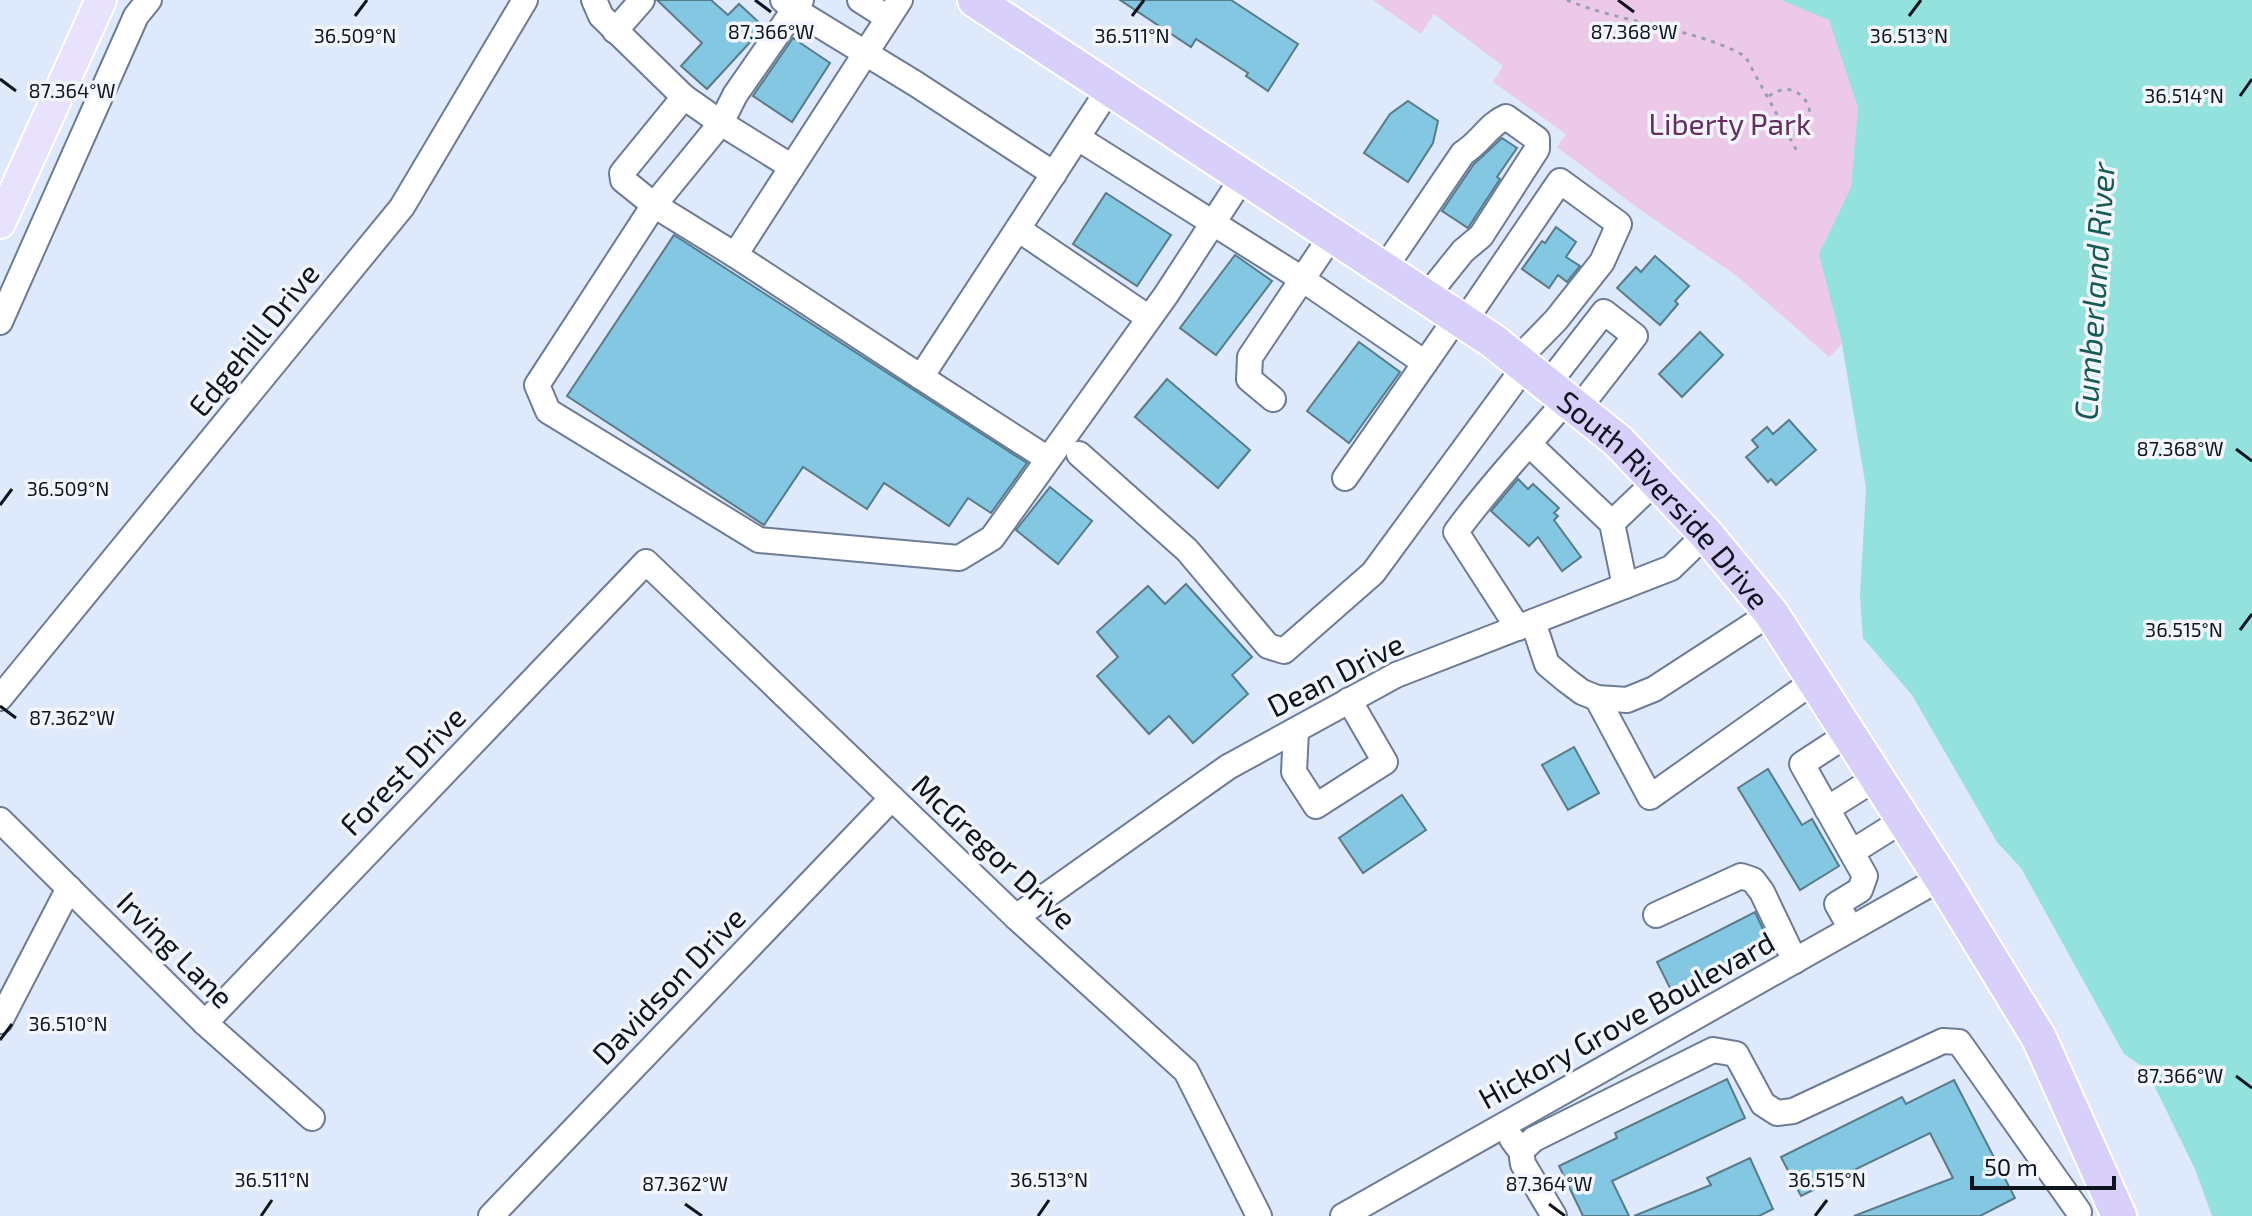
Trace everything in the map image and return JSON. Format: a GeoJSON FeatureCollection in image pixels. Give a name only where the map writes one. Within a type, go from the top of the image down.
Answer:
{"type":"FeatureCollection","features":[{"type":"Feature","properties":{"kind":"highway","name":"South Riverside Drive"},"geometry":{"type":"LineString","coordinates":[[975,0],[1460,320],[1618,441],[1656,481],[1706,534],[1771,613],[1941,878],[2039,1038],[2116,1209]]}},
{"type":"Feature","properties":{"kind":"main road"},"geometry":{"type":"LineString","coordinates":[[0,223],[101,0]]}},
{"type":"Feature","properties":{"kind":"street"},"geometry":{"type":"LineString","coordinates":[[0,322],[136,16],[149,0]]}},
{"type":"Feature","properties":{"kind":"street","name":"Edgehill Drive"},"geometry":{"type":"LineString","coordinates":[[0,698],[402,207],[525,0]]}},
{"type":"Feature","properties":{"kind":"street"},"geometry":{"type":"LineString","coordinates":[[594,0],[601,16],[684,97],[792,167]]}},
{"type":"Feature","properties":{"kind":"street"},"geometry":{"type":"LineString","coordinates":[[615,31],[642,0]]}},
{"type":"Feature","properties":{"kind":"street"},"geometry":{"type":"LineString","coordinates":[[735,255],[894,9],[860,0]]}},
{"type":"Feature","properties":{"kind":"street"},"geometry":{"type":"LineString","coordinates":[[1054,174],[866,54],[793,3],[735,95],[721,123],[654,205],[537,385],[548,411],[759,540],[959,558],[992,538],[1149,318],[1243,177]]}},
{"type":"Feature","properties":{"kind":"street"},"geometry":{"type":"LineString","coordinates":[[921,377],[1109,89]]}},
{"type":"Feature","properties":{"kind":"street"},"geometry":{"type":"LineString","coordinates":[[684,97],[622,173],[623,180],[654,205],[1048,459]]}},
{"type":"Feature","properties":{"kind":"street"},"geometry":{"type":"LineString","coordinates":[[1384,269],[1463,153],[1474,147],[1498,120],[1506,117],[1537,139],[1537,149],[1481,236],[1463,251],[1426,297]]}},
{"type":"Feature","properties":{"kind":"street"},"geometry":{"type":"LineString","coordinates":[[1078,138],[1302,279],[1425,363]]}},
{"type":"Feature","properties":{"kind":"street"},"geometry":{"type":"LineString","coordinates":[[1345,478],[1425,363],[1460,320],[1560,181],[1619,224],[1602,262],[1556,320],[1547,384],[1530,445],[1456,532],[1525,625],[1547,664],[1582,692],[1597,698],[1627,700],[1654,689],[1771,613]]}},
{"type":"Feature","properties":{"kind":"street"},"geometry":{"type":"LineString","coordinates":[[1018,229],[1149,318]]}},
{"type":"Feature","properties":{"kind":"street"},"geometry":{"type":"LineString","coordinates":[[1273,399],[1249,379],[1250,357],[1332,235]]}},
{"type":"Feature","properties":{"kind":"street"},"geometry":{"type":"LineString","coordinates":[[1079,454],[1187,550],[1268,646],[1284,651],[1373,573],[1547,384]]}},
{"type":"Feature","properties":{"kind":"street"},"geometry":{"type":"LineString","coordinates":[[1530,445],[1612,523],[1625,586]]}},
{"type":"Feature","properties":{"kind":"street"},"geometry":{"type":"LineString","coordinates":[[1612,523],[1656,481]]}},
{"type":"Feature","properties":{"kind":"street","name":"Dean Drive"},"geometry":{"type":"LineString","coordinates":[[1016,917],[1228,767],[1396,675],[1671,568],[1706,534]]}},
{"type":"Feature","properties":{"kind":"street","name":"McGregor Drive"},"geometry":{"type":"LineString","coordinates":[[646,562],[1016,917],[1186,1071],[1259,1216]]}},
{"type":"Feature","properties":{"kind":"street","name":"Forest Drive"},"geometry":{"type":"LineString","coordinates":[[205,1023],[646,562]]}},
{"type":"Feature","properties":{"kind":"street"},"geometry":{"type":"LineString","coordinates":[[1597,698],[1650,797],[1814,681]]}},
{"type":"Feature","properties":{"kind":"street"},"geometry":{"type":"LineString","coordinates":[[1296,730],[1294,772],[1316,806],[1385,762],[1349,700]]}},
{"type":"Feature","properties":{"kind":"street"},"geometry":{"type":"LineString","coordinates":[[1848,734],[1802,764],[1865,876],[1860,890],[1837,904],[1851,929]]}},
{"type":"Feature","properties":{"kind":"street"},"geometry":{"type":"LineString","coordinates":[[1827,809],[1876,778]]}},
{"type":"Feature","properties":{"kind":"street","name":"Davidson Drive"},"geometry":{"type":"LineString","coordinates":[[491,1216],[892,798]]}},
{"type":"Feature","properties":{"kind":"street","name":"Irving Lane"},"geometry":{"type":"LineString","coordinates":[[0,820],[205,1023],[312,1118]]}},
{"type":"Feature","properties":{"kind":"street"},"geometry":{"type":"LineString","coordinates":[[1852,852],[1903,820]]}},
{"type":"Feature","properties":{"kind":"street"},"geometry":{"type":"LineString","coordinates":[[1656,915],[1741,876],[1753,880],[1762,892],[1795,961]]}},
{"type":"Feature","properties":{"kind":"street","name":"Hickory Grove Boulevard"},"geometry":{"type":"LineString","coordinates":[[1343,1216],[1941,878]]}},
{"type":"Feature","properties":{"kind":"street"},"geometry":{"type":"LineString","coordinates":[[0,1021],[69,888]]}},
{"type":"Feature","properties":{"kind":"street"},"geometry":{"type":"LineString","coordinates":[[1521,1151],[1534,1139],[1713,1050],[1736,1054],[1763,1104],[1777,1113],[1793,1111],[1943,1041],[1959,1042],[2027,1140],[2073,1214],[2116,1209]]}},
{"type":"Feature","properties":{"kind":"street"},"geometry":{"type":"LineString","coordinates":[[1502,1126],[1521,1151],[1523,1164],[1554,1216]]}},
{"type":"Feature","properties":{"kind":"path"},"geometry":{"type":"LineString","coordinates":[[1567,0],[1592,10],[1673,30],[1745,56],[1798,153]]}},
{"type":"Feature","properties":{"kind":"path"},"geometry":{"type":"LineString","coordinates":[[1768,96],[1791,89],[1805,98],[1810,114],[1804,130],[1790,138]]}},
{"type":"Feature","properties":{"kind":"green space","name":"Liberty Park"},"geometry":{"type":"Polygon","coordinates":[[[1373,0],[1832,0],[1829,20],[1858,108],[1851,187],[1819,254],[1842,344],[1829,357],[1737,276],[1639,209],[1557,147],[1566,134],[1493,82],[1503,66],[1434,14],[1421,34],[1373,0]]]}},
{"type":"Feature","properties":{"kind":"water","name":"Cumberland River"},"geometry":{"type":"Polygon","coordinates":[[[1781,0],[2252,0],[2252,1216],[2212,1216],[2195,1169],[2146,1069],[2124,1054],[2021,868],[1997,842],[1912,695],[1863,638],[1860,596],[1866,488],[1842,344],[1819,254],[1851,187],[1858,108],[1829,20],[1781,0]]]}},
{"type":"Feature","properties":{"kind":"building"},"geometry":{"type":"Polygon","coordinates":[[[657,0],[711,0],[728,15],[739,4],[764,27],[707,89],[681,66],[702,43],[657,0]]]}},
{"type":"Feature","properties":{"kind":"building"},"geometry":{"type":"Polygon","coordinates":[[[1120,0],[1231,0],[1298,44],[1268,91],[1246,76],[1248,73],[1196,39],[1191,47],[1120,0]]]}},
{"type":"Feature","properties":{"kind":"building"},"geometry":{"type":"Polygon","coordinates":[[[793,38],[830,63],[792,122],[753,96],[793,38]]]}},
{"type":"Feature","properties":{"kind":"building"},"geometry":{"type":"Polygon","coordinates":[[[1408,101],[1438,121],[1433,143],[1408,182],[1364,153],[1390,114],[1408,101]]]}},
{"type":"Feature","properties":{"kind":"building"},"geometry":{"type":"Polygon","coordinates":[[[1502,138],[1517,148],[1468,228],[1442,211],[1474,164],[1502,138]]]}},
{"type":"Feature","properties":{"kind":"building"},"geometry":{"type":"Polygon","coordinates":[[[1106,193],[1171,235],[1137,286],[1073,244],[1106,193]]]}},
{"type":"Feature","properties":{"kind":"building"},"geometry":{"type":"Polygon","coordinates":[[[1556,227],[1576,242],[1566,257],[1580,266],[1567,282],[1558,275],[1549,288],[1522,269],[1556,227]]]}},
{"type":"Feature","properties":{"kind":"building"},"geometry":{"type":"Polygon","coordinates":[[[674,235],[1027,463],[991,513],[968,498],[949,526],[884,483],[867,509],[803,467],[764,525],[567,396],[674,235]]]}},
{"type":"Feature","properties":{"kind":"building"},"geometry":{"type":"Polygon","coordinates":[[[1235,255],[1272,281],[1216,355],[1180,328],[1235,255]]]}},
{"type":"Feature","properties":{"kind":"building"},"geometry":{"type":"Polygon","coordinates":[[[1655,256],[1689,286],[1660,325],[1617,288],[1636,267],[1641,272],[1655,256]]]}},
{"type":"Feature","properties":{"kind":"building"},"geometry":{"type":"Polygon","coordinates":[[[1700,332],[1723,355],[1682,397],[1659,374],[1700,332]]]}},
{"type":"Feature","properties":{"kind":"building"},"geometry":{"type":"Polygon","coordinates":[[[1359,342],[1400,372],[1349,443],[1307,411],[1359,342]]]}},
{"type":"Feature","properties":{"kind":"building"},"geometry":{"type":"Polygon","coordinates":[[[1167,379],[1250,450],[1218,488],[1135,417],[1167,379]]]}},
{"type":"Feature","properties":{"kind":"building"},"geometry":{"type":"Polygon","coordinates":[[[1789,420],[1816,450],[1776,485],[1771,479],[1768,482],[1746,457],[1758,447],[1752,440],[1767,427],[1773,434],[1789,420]]]}},
{"type":"Feature","properties":{"kind":"building"},"geometry":{"type":"Polygon","coordinates":[[[1518,479],[1528,489],[1533,484],[1559,508],[1554,513],[1558,516],[1554,520],[1581,557],[1562,571],[1538,537],[1529,546],[1491,511],[1518,479]]]}},
{"type":"Feature","properties":{"kind":"building"},"geometry":{"type":"Polygon","coordinates":[[[1050,487],[1092,521],[1058,564],[1016,530],[1050,487]]]}},
{"type":"Feature","properties":{"kind":"building"},"geometry":{"type":"Polygon","coordinates":[[[1186,584],[1252,657],[1232,675],[1248,694],[1193,743],[1169,716],[1149,734],[1097,676],[1118,657],[1097,632],[1148,586],[1165,604],[1186,584]]]}},
{"type":"Feature","properties":{"kind":"building"},"geometry":{"type":"Polygon","coordinates":[[[1574,747],[1599,793],[1568,810],[1542,765],[1574,747]]]}},
{"type":"Feature","properties":{"kind":"building"},"geometry":{"type":"Polygon","coordinates":[[[1768,769],[1802,825],[1812,819],[1839,866],[1800,890],[1738,788],[1768,769]]]}},
{"type":"Feature","properties":{"kind":"building"},"geometry":{"type":"Polygon","coordinates":[[[1402,795],[1426,830],[1363,873],[1339,838],[1402,795]]]}},
{"type":"Feature","properties":{"kind":"building"},"geometry":{"type":"Polygon","coordinates":[[[1755,912],[1769,942],[1672,992],[1657,962],[1755,912]]]}},
{"type":"Feature","properties":{"kind":"building"},"geometry":{"type":"Polygon","coordinates":[[[1727,1079],[1745,1118],[1612,1181],[1629,1216],[1583,1216],[1559,1166],[1617,1138],[1615,1133],[1727,1079]]]}},
{"type":"Feature","properties":{"kind":"building"},"geometry":{"type":"Polygon","coordinates":[[[1954,1080],[2015,1198],[1980,1216],[1854,1216],[1953,1178],[1930,1133],[1801,1196],[1781,1157],[1902,1097],[1906,1104],[1954,1080]]]}},
{"type":"Feature","properties":{"kind":"building"},"geometry":{"type":"Polygon","coordinates":[[[1750,1158],[1773,1209],[1759,1216],[1634,1216],[1711,1185],[1707,1178],[1750,1158]]]}}]}
